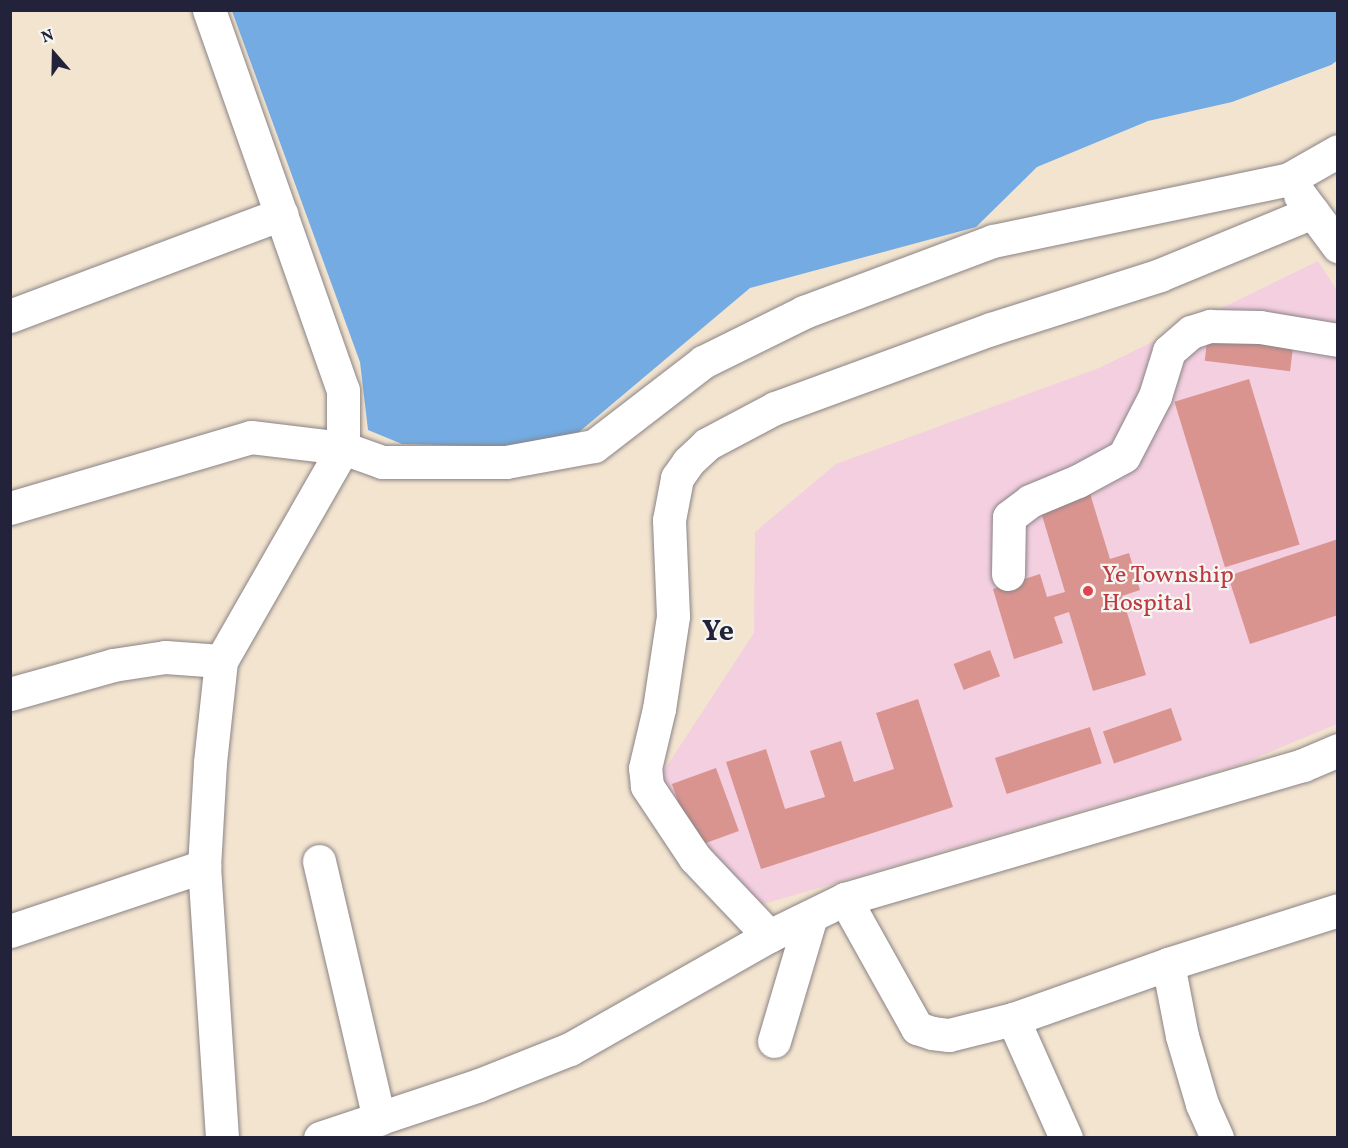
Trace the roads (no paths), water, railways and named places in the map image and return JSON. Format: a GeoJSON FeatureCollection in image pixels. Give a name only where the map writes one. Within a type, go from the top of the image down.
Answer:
{"type":"FeatureCollection","features":[{"type":"Feature","properties":{"kind":"street"},"geometry":{"type":"LineString","coordinates":[[209,10],[343,390],[343,448],[221,661],[210,763],[204,866],[221,1137]]}},
{"type":"Feature","properties":{"kind":"street"},"geometry":{"type":"LineString","coordinates":[[10,508],[251,437],[343,448],[382,462],[506,462],[594,446],[703,362],[804,312],[993,241],[1289,179],[1338,151]]}},
{"type":"Feature","properties":{"kind":"street"},"geometry":{"type":"LineString","coordinates":[[1289,179],[1338,246]]}},
{"type":"Feature","properties":{"kind":"street"},"geometry":{"type":"LineString","coordinates":[[769,936],[695,858],[647,786],[645,768],[659,709],[673,616],[669,520],[677,478],[688,462],[707,444],[775,408],[981,333],[1160,275],[1312,212]]}},
{"type":"Feature","properties":{"kind":"street"},"geometry":{"type":"LineString","coordinates":[[10,316],[281,214]]}},
{"type":"Feature","properties":{"kind":"street"},"geometry":{"type":"LineString","coordinates":[[1008,574],[1009,517],[1030,501],[1078,482],[1124,456],[1155,396],[1169,351],[1191,332],[1210,326],[1260,327],[1338,340]]}},
{"type":"Feature","properties":{"kind":"street"},"geometry":{"type":"LineString","coordinates":[[10,694],[113,665],[165,657],[221,661]]}},
{"type":"Feature","properties":{"kind":"street"},"geometry":{"type":"LineString","coordinates":[[320,1137],[479,1085],[570,1048],[769,936],[845,899],[1303,765],[1338,750]]}},
{"type":"Feature","properties":{"kind":"street"},"geometry":{"type":"LineString","coordinates":[[319,861],[379,1119]]}},
{"type":"Feature","properties":{"kind":"street"},"geometry":{"type":"LineString","coordinates":[[10,931],[204,866]]}},
{"type":"Feature","properties":{"kind":"street"},"geometry":{"type":"LineString","coordinates":[[845,899],[917,1028],[932,1034],[949,1035],[1013,1019],[1168,964],[1338,910]]}},
{"type":"Feature","properties":{"kind":"street"},"geometry":{"type":"LineString","coordinates":[[774,1041],[811,916]]}},
{"type":"Feature","properties":{"kind":"street"},"geometry":{"type":"LineString","coordinates":[[1168,964],[1182,1036],[1202,1104],[1217,1137]]}},
{"type":"Feature","properties":{"kind":"street"},"geometry":{"type":"LineString","coordinates":[[1013,1019],[1066,1137]]}},
{"type":"Feature","properties":{"kind":"water"},"geometry":{"type":"Polygon","coordinates":[[[1337,10],[1338,60],[1331,65],[1232,102],[1148,121],[1037,167],[976,227],[750,288],[560,448],[402,444],[368,430],[360,362],[232,11],[1337,10]]]}},
{"type":"Feature","properties":{"kind":"place","name":"Ye Township Hospital"},"geometry":{"type":"Point","coordinates":[1088,591]}},
{"type":"Feature","properties":{"kind":"district","name":"Ye"},"geometry":{"type":"Point","coordinates":[718,632]}}]}
